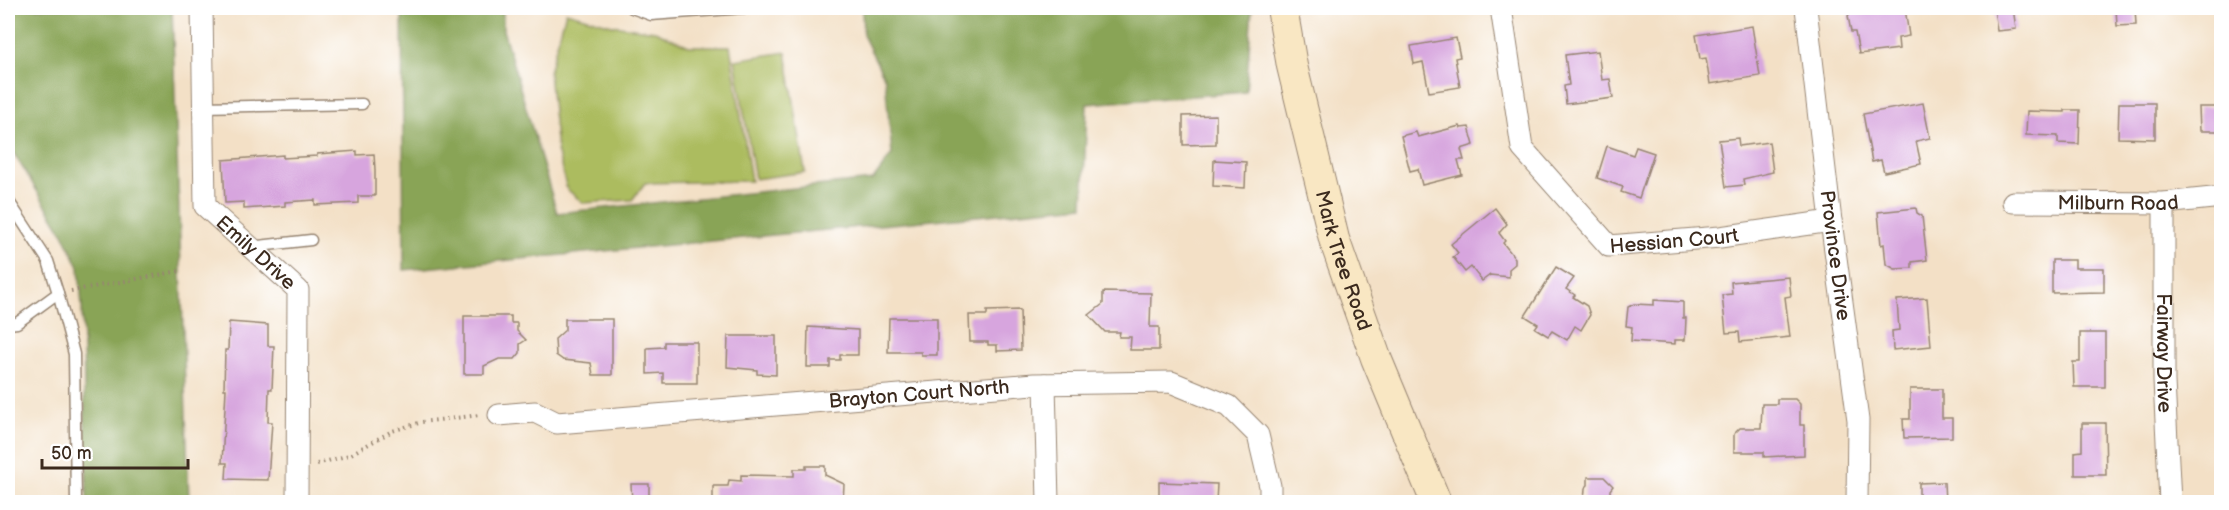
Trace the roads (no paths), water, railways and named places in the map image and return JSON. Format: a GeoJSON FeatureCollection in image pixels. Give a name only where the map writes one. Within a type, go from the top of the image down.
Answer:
{"type":"FeatureCollection","features":[{"type":"Feature","properties":{"kind":"main road","name":"Mark Tree Road"},"geometry":{"type":"LineString","coordinates":[[1282,8],[1292,66],[1334,238],[1376,358],[1436,502]]}},
{"type":"Feature","properties":{"kind":"street","name":"Emily Drive"},"geometry":{"type":"LineString","coordinates":[[202,8],[204,206],[298,290],[297,502]]}},
{"type":"Feature","properties":{"kind":"street","name":"Hessian Court"},"geometry":{"type":"LineString","coordinates":[[1501,8],[1522,148],[1609,246],[1720,237],[1831,221]]}},
{"type":"Feature","properties":{"kind":"street","name":"Province Drive"},"geometry":{"type":"LineString","coordinates":[[1806,8],[1831,221],[1858,420],[1857,502]]}},
{"type":"Feature","properties":{"kind":"street","name":"Milburn Road"},"geometry":{"type":"LineString","coordinates":[[2013,202],[2164,203],[2222,197]]}},
{"type":"Feature","properties":{"kind":"street","name":"Fairway Drive"},"geometry":{"type":"LineString","coordinates":[[2164,203],[2164,381],[2170,502]]}},
{"type":"Feature","properties":{"kind":"street","name":"Brayton Court North"},"geometry":{"type":"LineString","coordinates":[[499,415],[535,412],[558,423],[1045,384],[1171,382],[1229,406],[1258,435],[1270,486],[1270,502]]}},
{"type":"Feature","properties":{"kind":"street"},"geometry":{"type":"LineString","coordinates":[[1045,384],[1048,502]]}},
{"type":"Feature","properties":{"kind":"lane"},"geometry":{"type":"LineString","coordinates":[[632,8],[651,15],[744,8]]}},
{"type":"Feature","properties":{"kind":"lane"},"geometry":{"type":"LineString","coordinates":[[204,108],[362,104]]}},
{"type":"Feature","properties":{"kind":"lane"},"geometry":{"type":"LineString","coordinates":[[8,201],[48,261],[74,354],[76,502]]}},
{"type":"Feature","properties":{"kind":"lane"},"geometry":{"type":"LineString","coordinates":[[250,247],[311,240]]}},
{"type":"Feature","properties":{"kind":"lane"},"geometry":{"type":"LineString","coordinates":[[8,324],[17,323],[58,293]]}}]}
